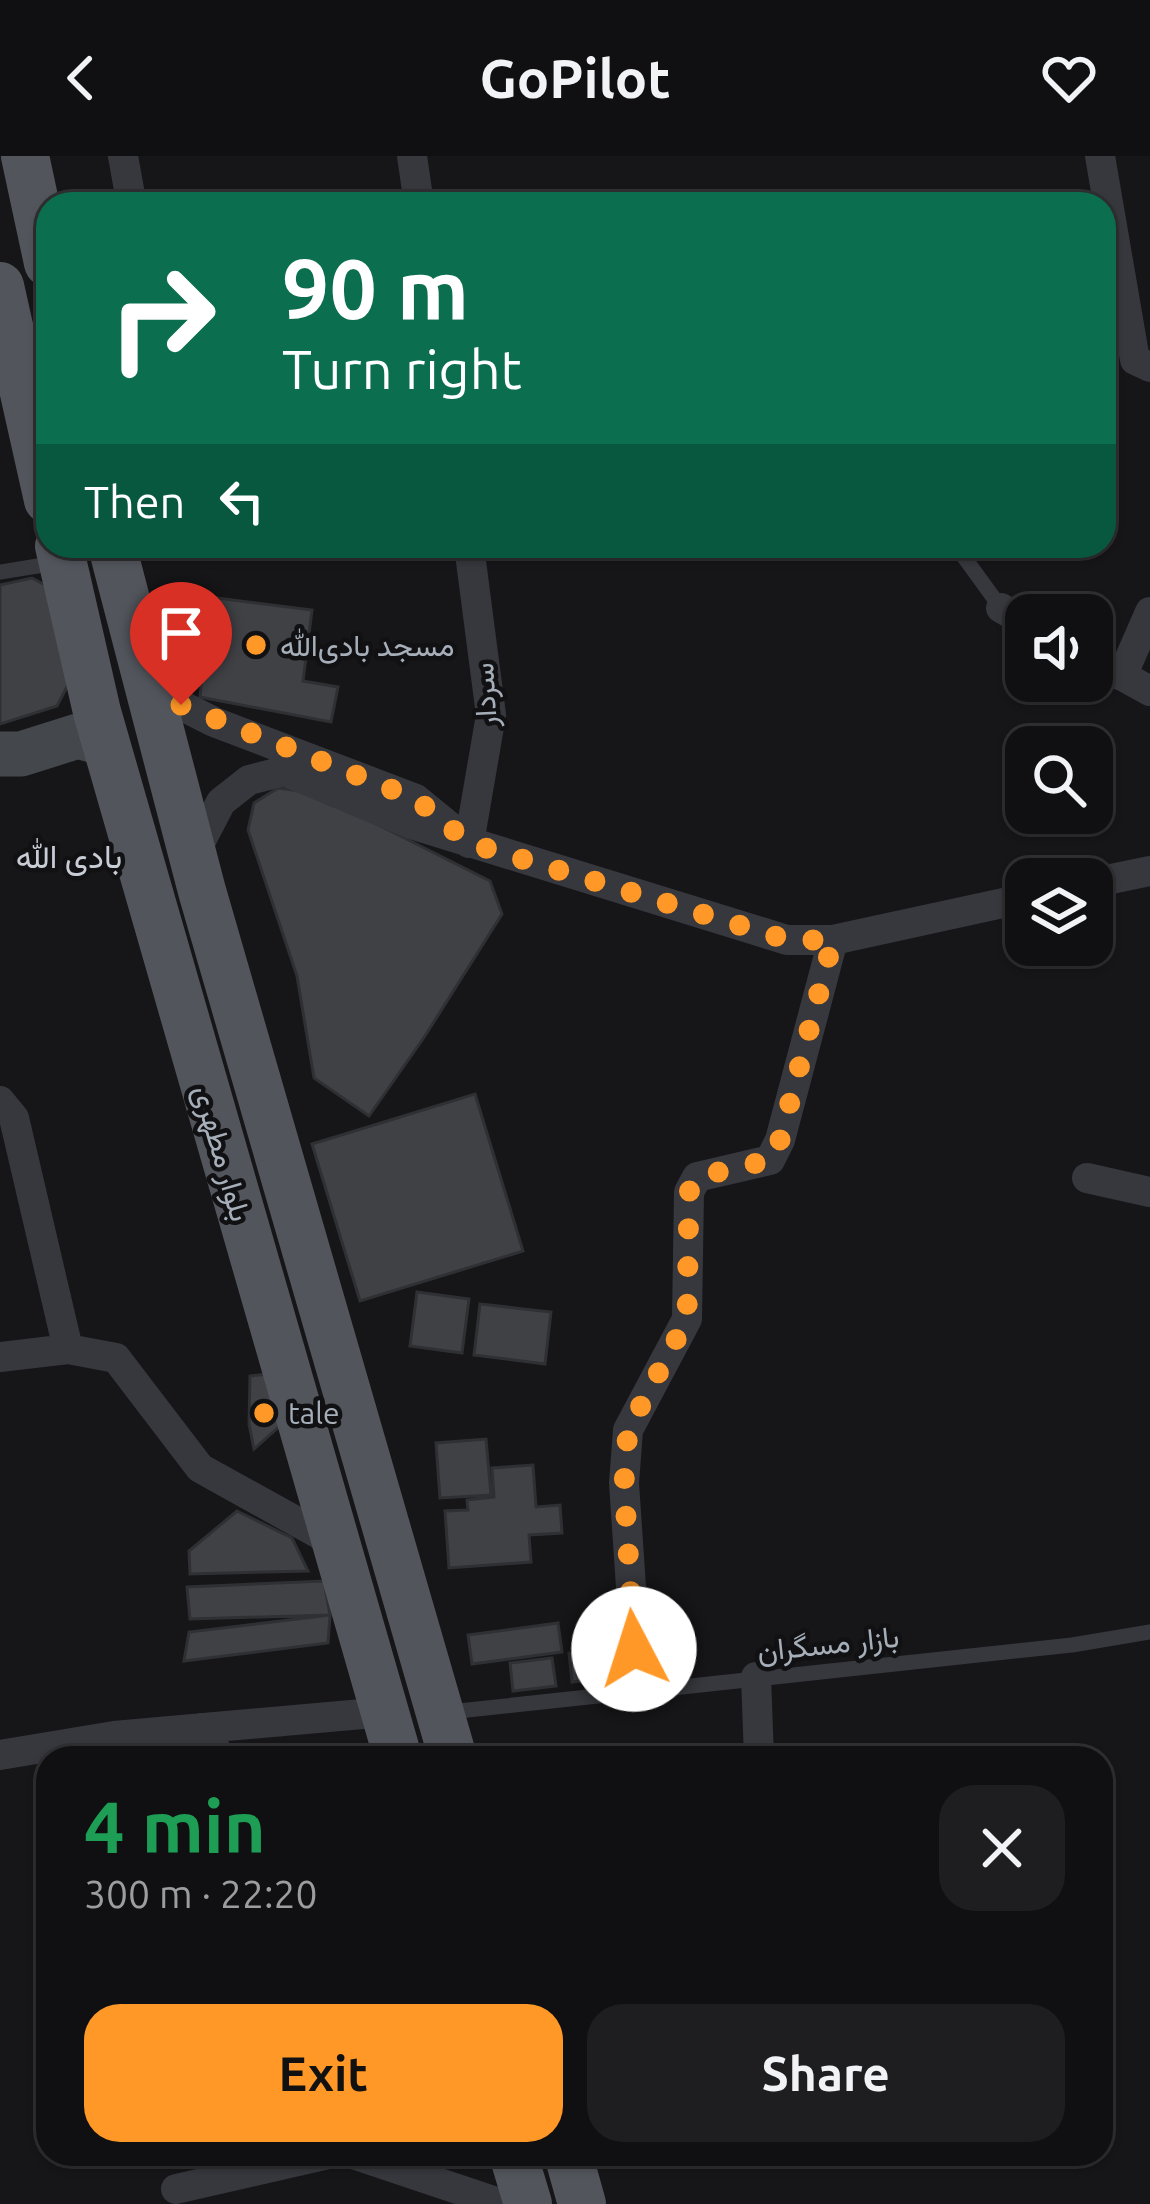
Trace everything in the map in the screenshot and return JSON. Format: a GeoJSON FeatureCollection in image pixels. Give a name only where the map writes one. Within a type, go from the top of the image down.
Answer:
{"type":"FeatureCollection","features":[{"type":"Feature","properties":{"kind":"main road"},"geometry":{"type":"LineString","coordinates":[[25,156],[36,207]]}},
{"type":"Feature","properties":{"kind":"main road"},"geometry":{"type":"LineString","coordinates":[[0,286],[36,446]]}},
{"type":"Feature","properties":{"kind":"main road","name":"بلوار مطهری"},"geometry":{"type":"LineString","coordinates":[[61,558],[101,728],[395,1746]]}},
{"type":"Feature","properties":{"kind":"main road","name":"بلوار مطهری"},"geometry":{"type":"LineString","coordinates":[[115,558],[193,857],[446,1735]]}},
{"type":"Feature","properties":{"kind":"main road"},"geometry":{"type":"LineString","coordinates":[[101,728],[122,704],[153,709]]}},
{"type":"Feature","properties":{"kind":"main road"},"geometry":{"type":"LineString","coordinates":[[517,2166],[528,2204]]}},
{"type":"Feature","properties":{"kind":"main road"},"geometry":{"type":"LineString","coordinates":[[571,2166],[582,2204]]}},
{"type":"Feature","properties":{"kind":"street"},"geometry":{"type":"LineString","coordinates":[[123,156],[129,192]]}},
{"type":"Feature","properties":{"kind":"street"},"geometry":{"type":"LineString","coordinates":[[1100,156],[1106,192]]}},
{"type":"Feature","properties":{"kind":"street"},"geometry":{"type":"LineString","coordinates":[[412,157],[417,192]]}},
{"type":"Feature","properties":{"kind":"street"},"geometry":{"type":"LineString","coordinates":[[1116,249],[1135,360],[1150,368]]}},
{"type":"Feature","properties":{"kind":"street","name":"سردار"},"geometry":{"type":"LineString","coordinates":[[469,843],[491,715],[471,558]]}},
{"type":"Feature","properties":{"kind":"street"},"geometry":{"type":"LineString","coordinates":[[1122,676],[1150,612]]}},
{"type":"Feature","properties":{"kind":"street"},"geometry":{"type":"LineString","coordinates":[[1113,671],[1150,691]]}},
{"type":"Feature","properties":{"kind":"street"},"geometry":{"type":"LineString","coordinates":[[153,709],[214,722],[416,799],[469,843]]}},
{"type":"Feature","properties":{"kind":"street"},"geometry":{"type":"LineString","coordinates":[[0,754],[14,740],[101,728]]}},
{"type":"Feature","properties":{"kind":"street"},"geometry":{"type":"LineString","coordinates":[[193,857],[221,802],[249,780],[284,771],[411,824],[788,940],[833,940],[1005,903]]}},
{"type":"Feature","properties":{"kind":"street"},"geometry":{"type":"LineString","coordinates":[[1113,879],[1150,871]]}},
{"type":"Feature","properties":{"kind":"street"},"geometry":{"type":"LineString","coordinates":[[638,1691],[624,1483],[628,1430],[687,1319],[689,1192],[697,1177],[770,1160],[780,1140],[833,940]]}},
{"type":"Feature","properties":{"kind":"street"},"geometry":{"type":"LineString","coordinates":[[0,1101],[14,1118],[68,1348]]}},
{"type":"Feature","properties":{"kind":"street"},"geometry":{"type":"LineString","coordinates":[[1087,1178],[1150,1192]]}},
{"type":"Feature","properties":{"kind":"street"},"geometry":{"type":"LineString","coordinates":[[0,1357],[68,1348],[116,1358],[200,1468],[337,1544]]}},
{"type":"Feature","properties":{"kind":"street"},"geometry":{"type":"LineString","coordinates":[[756,1677],[759,1746]]}},
{"type":"Feature","properties":{"kind":"street"},"geometry":{"type":"LineString","coordinates":[[54,1746],[114,1736],[385,1712]]}},
{"type":"Feature","properties":{"kind":"street"},"geometry":{"type":"LineString","coordinates":[[200,1728],[213,1746]]}},
{"type":"Feature","properties":{"kind":"street"},"geometry":{"type":"LineString","coordinates":[[0,1755],[36,1749]]}},
{"type":"Feature","properties":{"kind":"street"},"geometry":{"type":"LineString","coordinates":[[176,2189],[276,2166]]}},
{"type":"Feature","properties":{"kind":"street"},"geometry":{"type":"LineString","coordinates":[[407,2166],[502,2204]]}},
{"type":"Feature","properties":{"kind":"lane"},"geometry":{"type":"LineString","coordinates":[[0,572],[47,558]]}},
{"type":"Feature","properties":{"kind":"lane"},"geometry":{"type":"LineString","coordinates":[[966,558],[1005,605]]}},
{"type":"Feature","properties":{"kind":"lane","name":"بازار مسگران"},"geometry":{"type":"LineString","coordinates":[[446,1735],[638,1691],[1072,1645],[1150,1632]]}},
{"type":"Feature","properties":{"kind":"building"},"geometry":{"type":"Polygon","coordinates":[[[32,578],[47,586],[69,683],[57,706],[0,724],[0,585],[32,578]]]}},
{"type":"Feature","properties":{"kind":"building","name":"مسجد بادی‌الله"},"geometry":{"type":"Polygon","coordinates":[[[209,597],[312,610],[303,681],[338,687],[331,722],[200,697],[209,597]]]}},
{"type":"Feature","properties":{"kind":"building"},"geometry":{"type":"Polygon","coordinates":[[[278,788],[315,793],[490,881],[502,914],[369,1116],[314,1078],[297,976],[248,830],[254,803],[278,788]]]}},
{"type":"Feature","properties":{"kind":"building"},"geometry":{"type":"Polygon","coordinates":[[[475,1094],[523,1251],[360,1301],[312,1144],[475,1094]]]}},
{"type":"Feature","properties":{"kind":"building"},"geometry":{"type":"Polygon","coordinates":[[[417,1292],[469,1299],[462,1353],[410,1346],[417,1292]]]}},
{"type":"Feature","properties":{"kind":"building"},"geometry":{"type":"Polygon","coordinates":[[[480,1304],[551,1312],[545,1364],[474,1355],[480,1304]]]}},
{"type":"Feature","properties":{"kind":"building","name":"tale"},"geometry":{"type":"Polygon","coordinates":[[[269,1374],[281,1425],[254,1449],[249,1424],[250,1376],[269,1374]]]}},
{"type":"Feature","properties":{"kind":"building"},"geometry":{"type":"Polygon","coordinates":[[[486,1439],[491,1495],[440,1498],[436,1443],[486,1439]]]}},
{"type":"Feature","properties":{"kind":"building"},"geometry":{"type":"Polygon","coordinates":[[[533,1465],[536,1507],[560,1505],[562,1533],[529,1535],[531,1562],[449,1568],[445,1511],[468,1510],[467,1500],[494,1497],[492,1468],[533,1465]]]}},
{"type":"Feature","properties":{"kind":"building"},"geometry":{"type":"Polygon","coordinates":[[[237,1511],[292,1538],[308,1571],[190,1574],[189,1551],[237,1511]]]}},
{"type":"Feature","properties":{"kind":"building"},"geometry":{"type":"Polygon","coordinates":[[[324,1581],[330,1615],[190,1619],[187,1587],[324,1581]]]}},
{"type":"Feature","properties":{"kind":"building"},"geometry":{"type":"Polygon","coordinates":[[[330,1615],[328,1643],[184,1661],[189,1632],[330,1615]]]}},
{"type":"Feature","properties":{"kind":"building"},"geometry":{"type":"Polygon","coordinates":[[[558,1623],[562,1652],[472,1664],[468,1635],[558,1623]]]}},
{"type":"Feature","properties":{"kind":"building"},"geometry":{"type":"Polygon","coordinates":[[[623,1648],[625,1676],[572,1682],[569,1653],[623,1648]]]}},
{"type":"Feature","properties":{"kind":"building"},"geometry":{"type":"Polygon","coordinates":[[[552,1658],[556,1686],[513,1691],[510,1663],[552,1658]]]}},
{"type":"Feature","properties":{"kind":"place","name":"مسجد بادی‌الله"},"geometry":{"type":"Point","coordinates":[256,645]}},
{"type":"Feature","properties":{"kind":"place","name":"tale"},"geometry":{"type":"Point","coordinates":[264,1413]}},
{"type":"Feature","properties":{"kind":"district","name":"بادی الله"},"geometry":{"type":"Point","coordinates":[69,855]}},
{"type":"Feature","properties":{"kind":"route"},"geometry":{"type":"LineString","coordinates":[[181,705],[416,799],[469,843],[788,940],[833,940],[780,1140],[770,1160],[697,1177],[689,1192],[687,1319],[628,1430],[624,1483],[634,1649]]}}]}
